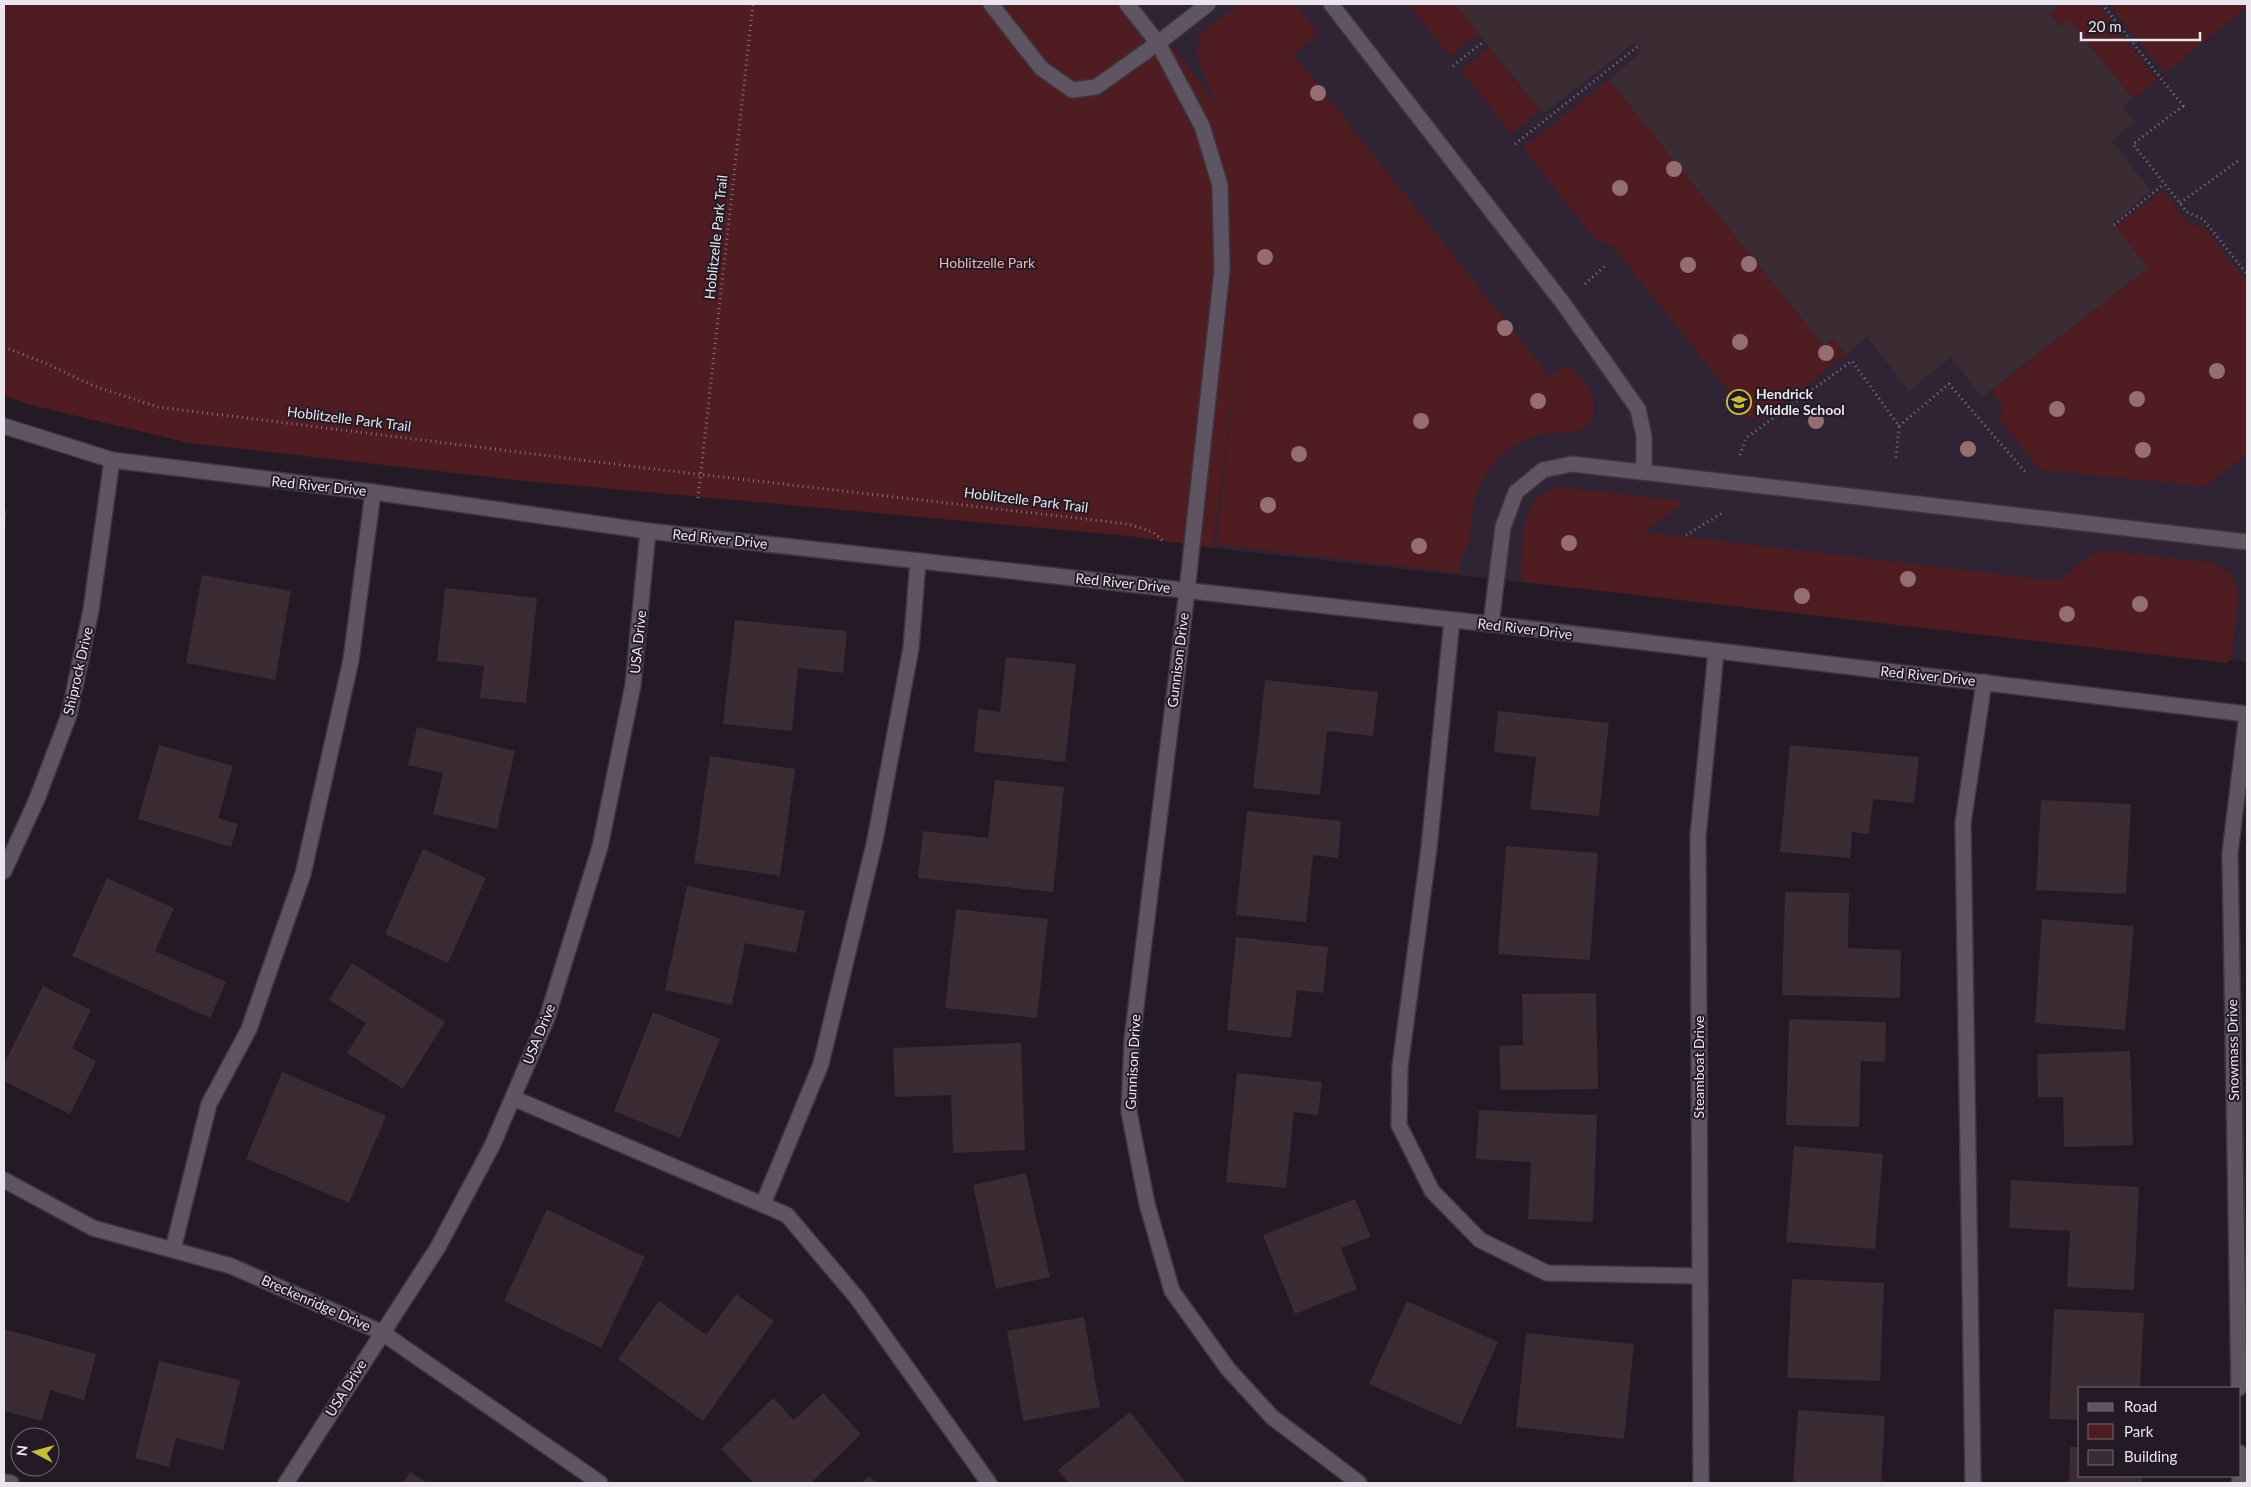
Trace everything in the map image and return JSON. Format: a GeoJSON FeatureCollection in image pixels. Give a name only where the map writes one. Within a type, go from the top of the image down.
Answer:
{"type":"FeatureCollection","features":[{"type":"Feature","properties":{"kind":"street"},"geometry":{"type":"LineString","coordinates":[[991,4],[1041,68],[1072,90],[1096,87],[1208,4]]}},
{"type":"Feature","properties":{"kind":"street","name":"Gunnison Drive"},"geometry":{"type":"LineString","coordinates":[[1127,4],[1158,42],[1202,126],[1220,185],[1222,270],[1187,591],[1132,1040],[1129,1112],[1147,1204],[1172,1291],[1228,1369],[1272,1417],[1359,1483]]}},
{"type":"Feature","properties":{"kind":"street"},"geometry":{"type":"LineString","coordinates":[[1331,4],[1563,303],[1638,409],[1644,436],[1644,472]]}},
{"type":"Feature","properties":{"kind":"street","name":"Red River Drive"},"geometry":{"type":"LineString","coordinates":[[4,426],[112,460],[373,492],[648,531],[1491,624],[2247,714]]}},
{"type":"Feature","properties":{"kind":"street","name":"Shiprock Drive"},"geometry":{"type":"LineString","coordinates":[[4,871],[37,799],[69,715],[91,610],[112,460]]}},
{"type":"Feature","properties":{"kind":"street"},"geometry":{"type":"LineString","coordinates":[[1491,624],[1503,527],[1516,492],[1543,470],[1572,464],[1733,481],[2247,542]]}},
{"type":"Feature","properties":{"kind":"street"},"geometry":{"type":"LineString","coordinates":[[173,1249],[209,1104],[249,1029],[303,874],[351,660],[373,492]]}},
{"type":"Feature","properties":{"kind":"street","name":"USA Drive"},"geometry":{"type":"LineString","coordinates":[[286,1483],[381,1332],[438,1247],[492,1146],[548,1018],[600,848],[633,685],[648,531]]}},
{"type":"Feature","properties":{"kind":"street"},"geometry":{"type":"LineString","coordinates":[[763,1204],[821,1064],[875,840],[911,648],[918,561]]}},
{"type":"Feature","properties":{"kind":"street"},"geometry":{"type":"LineString","coordinates":[[1452,620],[1429,848],[1400,1067],[1399,1125],[1432,1191],[1480,1240],[1547,1273],[1700,1276]]}},
{"type":"Feature","properties":{"kind":"street","name":"Steamboat Drive"},"geometry":{"type":"LineString","coordinates":[[1701,1483],[1698,836],[1716,652]]}},
{"type":"Feature","properties":{"kind":"street"},"geometry":{"type":"LineString","coordinates":[[1973,1483],[1964,823],[1984,682]]}},
{"type":"Feature","properties":{"kind":"street","name":"Snowmass Drive"},"geometry":{"type":"LineString","coordinates":[[2239,1387],[2230,853],[2247,714]]}},
{"type":"Feature","properties":{"kind":"street"},"geometry":{"type":"LineString","coordinates":[[512,1098],[787,1215],[857,1298],[988,1483]]}},
{"type":"Feature","properties":{"kind":"street","name":"Breckenridge Drive"},"geometry":{"type":"LineString","coordinates":[[4,1180],[93,1228],[231,1266],[381,1332],[600,1483]]}},
{"type":"Feature","properties":{"kind":"street"},"geometry":{"type":"LineString","coordinates":[[4,1482],[11,1483]]}},
{"type":"Feature","properties":{"kind":"path","name":"Hoblitzelle Park Trail"},"geometry":{"type":"LineString","coordinates":[[698,498],[753,4]]}},
{"type":"Feature","properties":{"kind":"path"},"geometry":{"type":"LineString","coordinates":[[2102,4],[2183,106],[2133,144],[2187,212],[2202,219],[2247,274]]}},
{"type":"Feature","properties":{"kind":"path"},"geometry":{"type":"LineString","coordinates":[[1453,66],[1484,41]]}},
{"type":"Feature","properties":{"kind":"path"},"geometry":{"type":"LineString","coordinates":[[1515,144],[1638,47]]}},
{"type":"Feature","properties":{"kind":"path"},"geometry":{"type":"LineString","coordinates":[[2180,203],[2238,161]]}},
{"type":"Feature","properties":{"kind":"path"},"geometry":{"type":"LineString","coordinates":[[2114,225],[2164,184]]}},
{"type":"Feature","properties":{"kind":"path","name":"Hoblitzelle Park Trail"},"geometry":{"type":"LineString","coordinates":[[4,347],[94,386],[158,407],[1128,524],[1153,532],[1163,542]]}},
{"type":"Feature","properties":{"kind":"path"},"geometry":{"type":"LineString","coordinates":[[1744,444],[1746,438],[1852,362],[1898,426],[1896,459]]}},
{"type":"Feature","properties":{"kind":"path"},"geometry":{"type":"LineString","coordinates":[[1898,426],[1949,384],[2027,474]]}},
{"type":"Feature","properties":{"kind":"shaded area","name":"Hendrick Middle School"},"geometry":{"type":"Polygon","coordinates":[[[1140,4],[2247,4],[2247,662],[1213,548],[1249,257],[1214,101],[1140,4]]]}},
{"type":"Feature","properties":{"kind":"green space","name":"Hoblitzelle Park"},"geometry":{"type":"Polygon","coordinates":[[[4,4],[1140,4],[1214,101],[1222,115],[1201,69],[1197,54],[1198,43],[1203,32],[1239,4],[1294,4],[1315,29],[1316,36],[1294,55],[1550,377],[1564,365],[1578,375],[1590,391],[1593,399],[1593,416],[1588,424],[1579,431],[1551,433],[1531,438],[1507,450],[1497,459],[1482,481],[1477,494],[1472,512],[1471,531],[1467,549],[1460,560],[1459,573],[1219,545],[1217,538],[1239,342],[1213,548],[1129,536],[526,481],[189,443],[27,404],[4,395],[4,4]]]}},
{"type":"Feature","properties":{"kind":"green space"},"geometry":{"type":"Polygon","coordinates":[[[1408,4],[1455,4],[1479,33],[1450,56],[1408,4]]]}},
{"type":"Feature","properties":{"kind":"green space"},"geometry":{"type":"Polygon","coordinates":[[[2057,4],[2097,4],[2157,80],[2133,99],[2070,21],[2061,26],[2050,14],[2058,6],[2057,4]]]}},
{"type":"Feature","properties":{"kind":"green space"},"geometry":{"type":"Polygon","coordinates":[[[2109,4],[2242,4],[2245,8],[2165,73],[2109,4]]]}},
{"type":"Feature","properties":{"kind":"green space"},"geometry":{"type":"Polygon","coordinates":[[[1489,47],[1540,111],[1512,134],[1461,70],[1489,47]]]}},
{"type":"Feature","properties":{"kind":"green space"},"geometry":{"type":"Polygon","coordinates":[[[1609,80],[1824,345],[1833,338],[1846,354],[1763,419],[1750,418],[1610,243],[1597,241],[1523,148],[1609,80]]]}},
{"type":"Feature","properties":{"kind":"green space"},"geometry":{"type":"Polygon","coordinates":[[[2162,190],[2190,225],[2203,226],[2247,282],[2247,454],[2209,484],[2202,486],[2041,470],[1997,417],[2005,411],[1991,391],[2147,268],[2116,227],[2162,190]]]}},
{"type":"Feature","properties":{"kind":"green space"},"geometry":{"type":"Polygon","coordinates":[[[1560,487],[1680,501],[1682,504],[1679,507],[1644,532],[2057,581],[2099,550],[2208,562],[2219,566],[2228,573],[2234,581],[2238,593],[2232,656],[2227,663],[1523,582],[1521,575],[1523,534],[1530,510],[1536,500],[1546,492],[1560,487]]]}},
{"type":"Feature","properties":{"kind":"building"},"geometry":{"type":"Polygon","coordinates":[[[1455,4],[2057,4],[2059,6],[2050,14],[2061,26],[2070,21],[2133,99],[2122,106],[2135,122],[2112,141],[2151,191],[2113,223],[2148,268],[1982,397],[1951,357],[1909,391],[1867,337],[1846,354],[1833,338],[1824,346],[1609,80],[1641,52],[1634,43],[1543,114],[1455,4]]]}},
{"type":"Feature","properties":{"kind":"building"},"geometry":{"type":"Polygon","coordinates":[[[4,511],[7,511],[5,528],[4,528],[4,511]]]}},
{"type":"Feature","properties":{"kind":"building"},"geometry":{"type":"Polygon","coordinates":[[[202,575],[291,591],[275,680],[186,663],[202,575]]]}},
{"type":"Feature","properties":{"kind":"building"},"geometry":{"type":"Polygon","coordinates":[[[445,588],[537,598],[526,703],[480,698],[484,666],[437,661],[445,588]]]}},
{"type":"Feature","properties":{"kind":"building"},"geometry":{"type":"Polygon","coordinates":[[[735,620],[847,631],[843,673],[798,668],[792,731],[723,724],[735,620]]]}},
{"type":"Feature","properties":{"kind":"building"},"geometry":{"type":"Polygon","coordinates":[[[1006,657],[1076,664],[1065,762],[974,752],[978,709],[1000,712],[1006,657]]]}},
{"type":"Feature","properties":{"kind":"building"},"geometry":{"type":"Polygon","coordinates":[[[1265,680],[1378,692],[1373,736],[1327,731],[1320,795],[1253,788],[1265,680]]]}},
{"type":"Feature","properties":{"kind":"building"},"geometry":{"type":"Polygon","coordinates":[[[1498,711],[1609,723],[1599,816],[1530,809],[1536,757],[1494,752],[1498,711]]]}},
{"type":"Feature","properties":{"kind":"building"},"geometry":{"type":"Polygon","coordinates":[[[417,727],[515,751],[497,829],[433,814],[443,773],[408,765],[417,727]]]}},
{"type":"Feature","properties":{"kind":"building"},"geometry":{"type":"Polygon","coordinates":[[[159,745],[233,766],[218,818],[238,824],[231,847],[138,819],[159,745]]]}},
{"type":"Feature","properties":{"kind":"building"},"geometry":{"type":"Polygon","coordinates":[[[1790,745],[1919,757],[1914,803],[1873,799],[1869,834],[1852,832],[1850,858],[1780,852],[1790,745]]]}},
{"type":"Feature","properties":{"kind":"building"},"geometry":{"type":"Polygon","coordinates":[[[710,756],[795,769],[780,876],[694,863],[710,756]]]}},
{"type":"Feature","properties":{"kind":"building"},"geometry":{"type":"Polygon","coordinates":[[[995,780],[1064,787],[1053,892],[918,878],[923,831],[988,838],[995,780]]]}},
{"type":"Feature","properties":{"kind":"building"},"geometry":{"type":"Polygon","coordinates":[[[2041,800],[2131,804],[2126,894],[2036,890],[2041,800]]]}},
{"type":"Feature","properties":{"kind":"building"},"geometry":{"type":"Polygon","coordinates":[[[1247,811],[1341,821],[1338,858],[1313,855],[1306,922],[1236,915],[1247,811]]]}},
{"type":"Feature","properties":{"kind":"building"},"geometry":{"type":"Polygon","coordinates":[[[1506,846],[1598,853],[1590,960],[1498,954],[1506,846]]]}},
{"type":"Feature","properties":{"kind":"building"},"geometry":{"type":"Polygon","coordinates":[[[423,849],[486,878],[448,963],[385,934],[423,849]]]}},
{"type":"Feature","properties":{"kind":"building"},"geometry":{"type":"Polygon","coordinates":[[[107,878],[174,908],[155,951],[226,982],[210,1018],[72,956],[107,878]]]}},
{"type":"Feature","properties":{"kind":"building"},"geometry":{"type":"Polygon","coordinates":[[[687,886],[805,911],[796,953],[745,943],[732,1005],[665,990],[687,886]]]}},
{"type":"Feature","properties":{"kind":"building"},"geometry":{"type":"Polygon","coordinates":[[[1785,892],[1849,893],[1848,948],[1901,950],[1900,998],[1782,995],[1785,892]]]}},
{"type":"Feature","properties":{"kind":"building"},"geometry":{"type":"Polygon","coordinates":[[[956,909],[1048,919],[1037,1018],[945,1008],[956,909]]]}},
{"type":"Feature","properties":{"kind":"building"},"geometry":{"type":"Polygon","coordinates":[[[2042,919],[2134,926],[2125,1030],[2035,1023],[2042,919]]]}},
{"type":"Feature","properties":{"kind":"building"},"geometry":{"type":"Polygon","coordinates":[[[1236,937],[1328,947],[1323,993],[1297,990],[1291,1038],[1227,1030],[1236,937]]]}},
{"type":"Feature","properties":{"kind":"building"},"geometry":{"type":"Polygon","coordinates":[[[352,963],[445,1022],[403,1089],[347,1053],[366,1023],[329,1000],[352,963]]]}},
{"type":"Feature","properties":{"kind":"building"},"geometry":{"type":"Polygon","coordinates":[[[43,986],[91,1010],[72,1048],[96,1061],[70,1114],[4,1081],[4,1064],[43,986]]]}},
{"type":"Feature","properties":{"kind":"building"},"geometry":{"type":"Polygon","coordinates":[[[1596,993],[1598,1089],[1501,1090],[1499,1046],[1523,1045],[1522,994],[1596,993]]]}},
{"type":"Feature","properties":{"kind":"building"},"geometry":{"type":"Polygon","coordinates":[[[653,1012],[720,1039],[680,1138],[614,1111],[653,1012]]]}},
{"type":"Feature","properties":{"kind":"building"},"geometry":{"type":"Polygon","coordinates":[[[1789,1019],[1886,1022],[1885,1062],[1861,1061],[1859,1127],[1786,1125],[1789,1019]]]}},
{"type":"Feature","properties":{"kind":"building"},"geometry":{"type":"Polygon","coordinates":[[[1021,1043],[1025,1150],[953,1153],[951,1095],[895,1097],[893,1048],[1021,1043]]]}},
{"type":"Feature","properties":{"kind":"building"},"geometry":{"type":"Polygon","coordinates":[[[2130,1051],[2133,1145],[2064,1147],[2063,1097],[2038,1097],[2037,1054],[2130,1051]]]}},
{"type":"Feature","properties":{"kind":"building"},"geometry":{"type":"Polygon","coordinates":[[[282,1072],[386,1116],[349,1203],[246,1159],[282,1072]]]}},
{"type":"Feature","properties":{"kind":"building"},"geometry":{"type":"Polygon","coordinates":[[[1237,1073],[1322,1082],[1318,1115],[1294,1112],[1286,1188],[1226,1182],[1237,1073]]]}},
{"type":"Feature","properties":{"kind":"building"},"geometry":{"type":"Polygon","coordinates":[[[1479,1110],[1597,1115],[1593,1222],[1528,1219],[1531,1162],[1476,1159],[1479,1110]]]}},
{"type":"Feature","properties":{"kind":"building"},"geometry":{"type":"Polygon","coordinates":[[[1794,1146],[1883,1154],[1875,1249],[1786,1242],[1794,1146]]]}},
{"type":"Feature","properties":{"kind":"building"},"geometry":{"type":"Polygon","coordinates":[[[1026,1173],[1050,1277],[996,1289],[973,1185],[1026,1173]]]}},
{"type":"Feature","properties":{"kind":"building"},"geometry":{"type":"Polygon","coordinates":[[[2011,1180],[2139,1187],[2134,1290],[2067,1287],[2070,1231],[2009,1228],[2011,1180]]]}},
{"type":"Feature","properties":{"kind":"building"},"geometry":{"type":"Polygon","coordinates":[[[1355,1199],[1371,1237],[1341,1248],[1357,1289],[1295,1314],[1263,1235],[1355,1199]]]}},
{"type":"Feature","properties":{"kind":"building"},"geometry":{"type":"Polygon","coordinates":[[[547,1209],[645,1257],[601,1348],[504,1301],[547,1209]]]}},
{"type":"Feature","properties":{"kind":"building"},"geometry":{"type":"Polygon","coordinates":[[[1792,1279],[1884,1283],[1880,1381],[1787,1378],[1792,1279]]]}},
{"type":"Feature","properties":{"kind":"building"},"geometry":{"type":"Polygon","coordinates":[[[736,1294],[774,1321],[703,1421],[618,1359],[659,1301],[706,1335],[736,1294]]]}},
{"type":"Feature","properties":{"kind":"building"},"geometry":{"type":"Polygon","coordinates":[[[1407,1301],[1498,1342],[1461,1425],[1369,1384],[1407,1301]]]}},
{"type":"Feature","properties":{"kind":"building"},"geometry":{"type":"Polygon","coordinates":[[[2054,1309],[2144,1313],[2140,1387],[2078,1387],[2078,1420],[2049,1419],[2054,1309]]]}},
{"type":"Feature","properties":{"kind":"building"},"geometry":{"type":"Polygon","coordinates":[[[1084,1317],[1100,1407],[1023,1421],[1007,1331],[1084,1317]]]}},
{"type":"Feature","properties":{"kind":"building"},"geometry":{"type":"Polygon","coordinates":[[[4,1329],[96,1354],[84,1400],[50,1390],[42,1421],[4,1411],[4,1329]]]}},
{"type":"Feature","properties":{"kind":"building"},"geometry":{"type":"Polygon","coordinates":[[[1526,1333],[1634,1344],[1624,1439],[1516,1427],[1526,1333]]]}},
{"type":"Feature","properties":{"kind":"building"},"geometry":{"type":"Polygon","coordinates":[[[159,1361],[240,1380],[223,1450],[176,1438],[169,1467],[135,1458],[159,1361]]]}},
{"type":"Feature","properties":{"kind":"building"},"geometry":{"type":"Polygon","coordinates":[[[823,1393],[861,1434],[811,1483],[754,1483],[721,1449],[773,1398],[794,1420],[823,1393]]]}},
{"type":"Feature","properties":{"kind":"building"},"geometry":{"type":"Polygon","coordinates":[[[1798,1410],[1885,1416],[1881,1483],[1793,1483],[1798,1410]]]}},
{"type":"Feature","properties":{"kind":"building"},"geometry":{"type":"Polygon","coordinates":[[[1130,1412],[1186,1483],[1069,1483],[1058,1470],[1130,1412]]]}},
{"type":"Feature","properties":{"kind":"building"},"geometry":{"type":"Polygon","coordinates":[[[2070,1447],[2078,1447],[2078,1477],[2142,1477],[2142,1483],[2069,1483],[2070,1447]]]}},
{"type":"Feature","properties":{"kind":"building"},"geometry":{"type":"Polygon","coordinates":[[[410,1472],[428,1483],[403,1483],[410,1472]]]}},
{"type":"Feature","properties":{"kind":"building"},"geometry":{"type":"Polygon","coordinates":[[[870,1476],[875,1483],[861,1483],[870,1476]]]}},
{"type":"Feature","properties":{"kind":"place","name":"Hendrick Middle School"},"geometry":{"type":"Point","coordinates":[1739,402]}}]}
